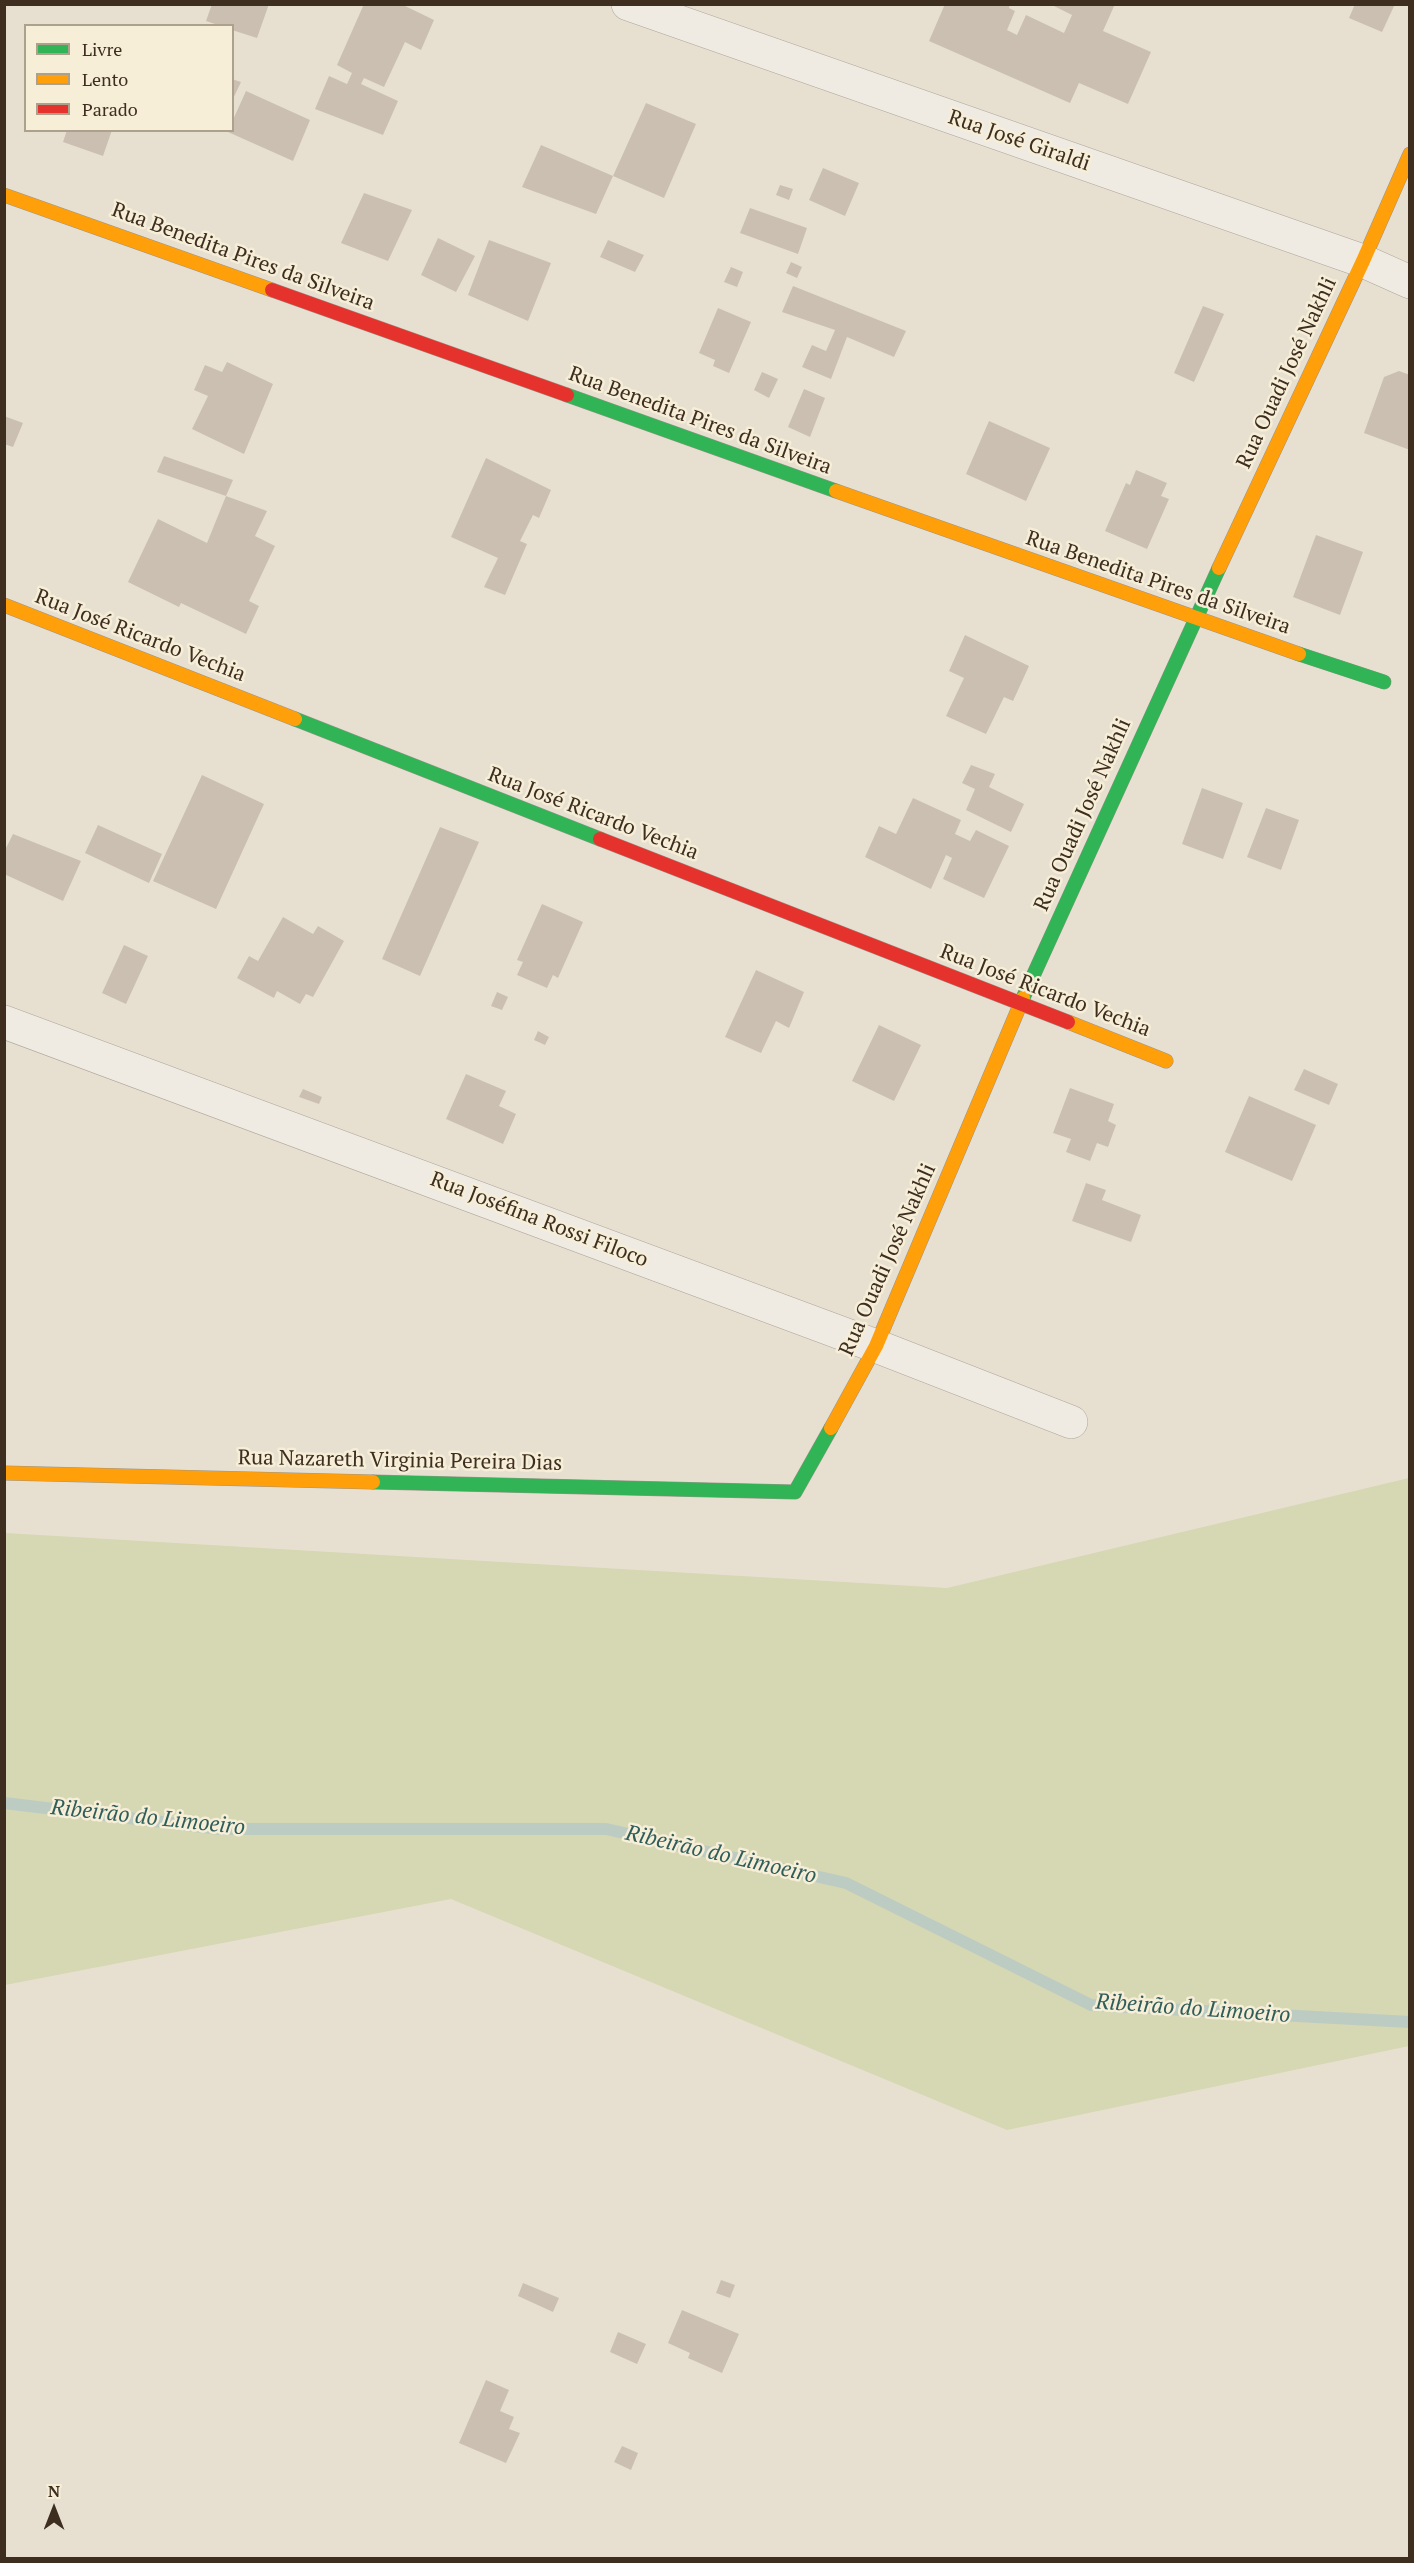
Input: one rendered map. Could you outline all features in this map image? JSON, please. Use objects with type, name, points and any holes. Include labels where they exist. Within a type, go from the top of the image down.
[{"type":"street","name":"Rua José Giraldi","points":[[628,4],[1363,261],[1410,282]]},
{"type":"street","name":"Rua Ouadi José Nakhli","points":[[795,1492],[876,1346],[1020,1004],[1195,619],[1363,261],[1410,154]]},
{"type":"street","name":"Rua Benedita Pires da Silveira","points":[[4,195],[1195,619],[1384,682]]},
{"type":"street","name":"Rua José Ricardo Vechia","points":[[4,605],[1166,1060]]},
{"type":"street","name":"Rua Joséfina Rossi Filoco","points":[[4,1022],[876,1346],[1071,1422]]},
{"type":"street","name":"Rua Nazareth Virginia Pereira Dias","points":[[4,1473],[795,1492]]},
{"type":"green space","points":[[1409,1478],[1409,2046],[1007,2130],[451,1899],[5,1985],[5,1533],[947,1588]]},
{"type":"building","points":[[212,4],[269,4],[257,38],[234,31],[234,24],[215,24],[206,21]]},
{"type":"building","points":[[364,4],[401,4],[434,20],[421,50],[405,42],[384,87],[364,78],[361,84],[398,101],[383,135],[315,109],[329,76],[347,84],[352,73],[337,65]]},
{"type":"building","points":[[945,4],[1010,4],[1009,8],[1015,11],[1007,30],[1017,35],[1026,15],[1064,33],[1072,15],[1050,4],[1115,4],[1103,31],[1151,52],[1128,104],[1079,83],[1070,103],[929,41]]},
{"type":"building","points":[[1355,4],[1395,4],[1382,32],[1349,18]]},
{"type":"building","points":[[234,80],[241,82],[234,97]]},
{"type":"building","points":[[246,91],[310,120],[293,161],[228,132],[234,132],[234,118]]},
{"type":"building","points":[[646,103],[696,124],[664,198],[613,176]]},
{"type":"building","points":[[66,132],[111,132],[103,156],[63,142]]},
{"type":"building","points":[[541,145],[613,176],[596,214],[522,187]]},
{"type":"building","points":[[823,168],[859,183],[845,216],[809,200]]},
{"type":"building","points":[[780,185],[793,189],[789,200],[776,195]]},
{"type":"building","points":[[364,193],[412,210],[388,261],[341,243]]},
{"type":"building","points":[[750,208],[807,228],[798,254],[740,233]]},
{"type":"building","points":[[438,238],[475,256],[456,292],[421,275]]},
{"type":"building","points":[[489,240],[551,263],[528,321],[468,295]]},
{"type":"building","points":[[608,240],[644,255],[635,272],[600,257]]},
{"type":"building","points":[[791,262],[802,267],[797,278],[786,273]]},
{"type":"building","points":[[731,267],[743,272],[737,287],[724,282]]},
{"type":"building","points":[[793,286],[906,331],[894,357],[847,337],[831,379],[802,367],[812,345],[826,351],[835,330],[782,312]]},
{"type":"building","points":[[1203,306],[1224,314],[1194,382],[1174,373]]},
{"type":"building","points":[[718,308],[751,322],[729,373],[713,366],[715,360],[699,353]]},
{"type":"building","points":[[227,362],[273,384],[244,454],[192,429],[208,396],[194,390],[205,365],[222,372]]},
{"type":"building","points":[[1399,371],[1410,375],[1410,450],[1364,433],[1384,377]]},
{"type":"building","points":[[762,372],[778,379],[769,398],[754,390]]},
{"type":"building","points":[[804,389],[825,398],[810,437],[788,427]]},
{"type":"building","points":[[4,416],[23,423],[13,447],[4,444]]},
{"type":"building","points":[[989,421],[1050,448],[1026,501],[966,474]]},
{"type":"building","points":[[164,456],[233,480],[226,496],[157,472]]},
{"type":"building","points":[[486,458],[551,490],[539,518],[533,515],[520,541],[527,544],[505,595],[484,587],[498,558],[451,537]]},
{"type":"building","points":[[1136,470],[1167,483],[1161,496],[1169,499],[1147,549],[1105,531],[1126,483],[1130,485]]},
{"type":"building","points":[[226,496],[267,511],[255,536],[275,546],[249,601],[259,606],[246,634],[181,603],[179,607],[128,582],[158,519],[207,543]]},
{"type":"building","points":[[1316,535],[1363,552],[1340,615],[1293,597]]},
{"type":"building","points":[[965,635],[1029,666],[1013,701],[1004,697],[986,734],[946,716],[964,678],[949,671]]},
{"type":"building","points":[[971,765],[995,774],[989,787],[1024,804],[1011,832],[966,810],[975,789],[962,783]]},
{"type":"building","points":[[202,775],[264,804],[216,909],[153,881]]},
{"type":"building","points":[[1202,788],[1243,803],[1223,859],[1182,844]]},
{"type":"building","points":[[913,798],[961,820],[955,834],[970,841],[976,830],[1009,846],[984,898],[943,879],[952,858],[946,855],[931,889],[865,857],[879,826],[896,834]]},
{"type":"building","points":[[1266,808],[1299,820],[1281,870],[1247,857]]},
{"type":"building","points":[[98,825],[162,854],[149,883],[85,853]]},
{"type":"building","points":[[440,827],[479,842],[420,976],[382,959]]},
{"type":"building","points":[[13,834],[81,861],[63,901],[4,874],[4,852]]},
{"type":"building","points":[[542,904],[583,922],[558,978],[553,975],[547,988],[517,975],[523,962],[517,960]]},
{"type":"building","points":[[283,917],[313,934],[318,926],[344,941],[313,997],[306,994],[300,1004],[277,991],[274,998],[237,978],[249,956],[258,961]]},
{"type":"building","points":[[124,945],[148,956],[126,1004],[102,993]]},
{"type":"building","points":[[756,970],[804,992],[789,1028],[776,1021],[761,1053],[725,1037]]},
{"type":"building","points":[[497,992],[508,997],[502,1010],[491,1006]]},
{"type":"building","points":[[879,1025],[921,1045],[894,1101],[852,1081]]},
{"type":"building","points":[[538,1031],[549,1037],[545,1045],[534,1040]]},
{"type":"building","points":[[1304,1069],[1338,1084],[1329,1105],[1294,1090]]},
{"type":"building","points":[[466,1074],[506,1091],[499,1106],[516,1114],[503,1144],[446,1119]]},
{"type":"building","points":[[1070,1088],[1114,1104],[1108,1121],[1116,1125],[1108,1147],[1097,1143],[1090,1161],[1066,1152],[1071,1139],[1053,1133]]},
{"type":"building","points":[[303,1089],[322,1097],[319,1104],[299,1097]]},
{"type":"building","points":[[1249,1096],[1316,1125],[1292,1181],[1225,1152]]},
{"type":"building","points":[[1086,1183],[1106,1190],[1102,1200],[1141,1215],[1131,1242],[1072,1221]]},
{"type":"building","points":[[721,2280],[735,2285],[730,2298],[716,2293]]},
{"type":"building","points":[[523,2283],[559,2298],[553,2312],[518,2296]]},
{"type":"building","points":[[682,2310],[739,2334],[722,2373],[688,2358],[690,2353],[668,2343]]},
{"type":"building","points":[[618,2332],[646,2344],[637,2364],[610,2352]]},
{"type":"building","points":[[486,2380],[509,2390],[500,2411],[514,2417],[509,2429],[520,2433],[506,2463],[459,2443]]},
{"type":"building","points":[[622,2446],[638,2453],[631,2470],[614,2462]]},
{"type":"waterway","name":"Ribeirão do Limoeiro","points":[[4,1803],[220,1829],[606,1829],[846,1883],[1091,2005],[1410,2022]]},
{"type":"traffic: fast","points":[[567,395],[836,491]]},
{"type":"traffic: fast","points":[[1023,998],[1219,568]]},
{"type":"traffic: fast","points":[[1299,654],[1384,682]]},
{"type":"traffic: fast","points":[[295,719],[600,839]]},
{"type":"traffic: fast","points":[[373,1482],[795,1492],[831,1428]]},
{"type":"traffic: slow","points":[[1219,568],[1363,261],[1410,154]]},
{"type":"traffic: slow","points":[[4,195],[272,290]]},
{"type":"traffic: slow","points":[[836,491],[1299,654]]},
{"type":"traffic: slow","points":[[4,605],[295,719]]},
{"type":"traffic: slow","points":[[831,1428],[876,1346],[1023,998]]},
{"type":"traffic: slow","points":[[1068,1022],[1166,1061]]},
{"type":"traffic: slow","points":[[4,1473],[373,1482]]},
{"type":"traffic: jam","points":[[272,290],[567,395]]},
{"type":"traffic: jam","points":[[600,839],[1068,1022]]}]
